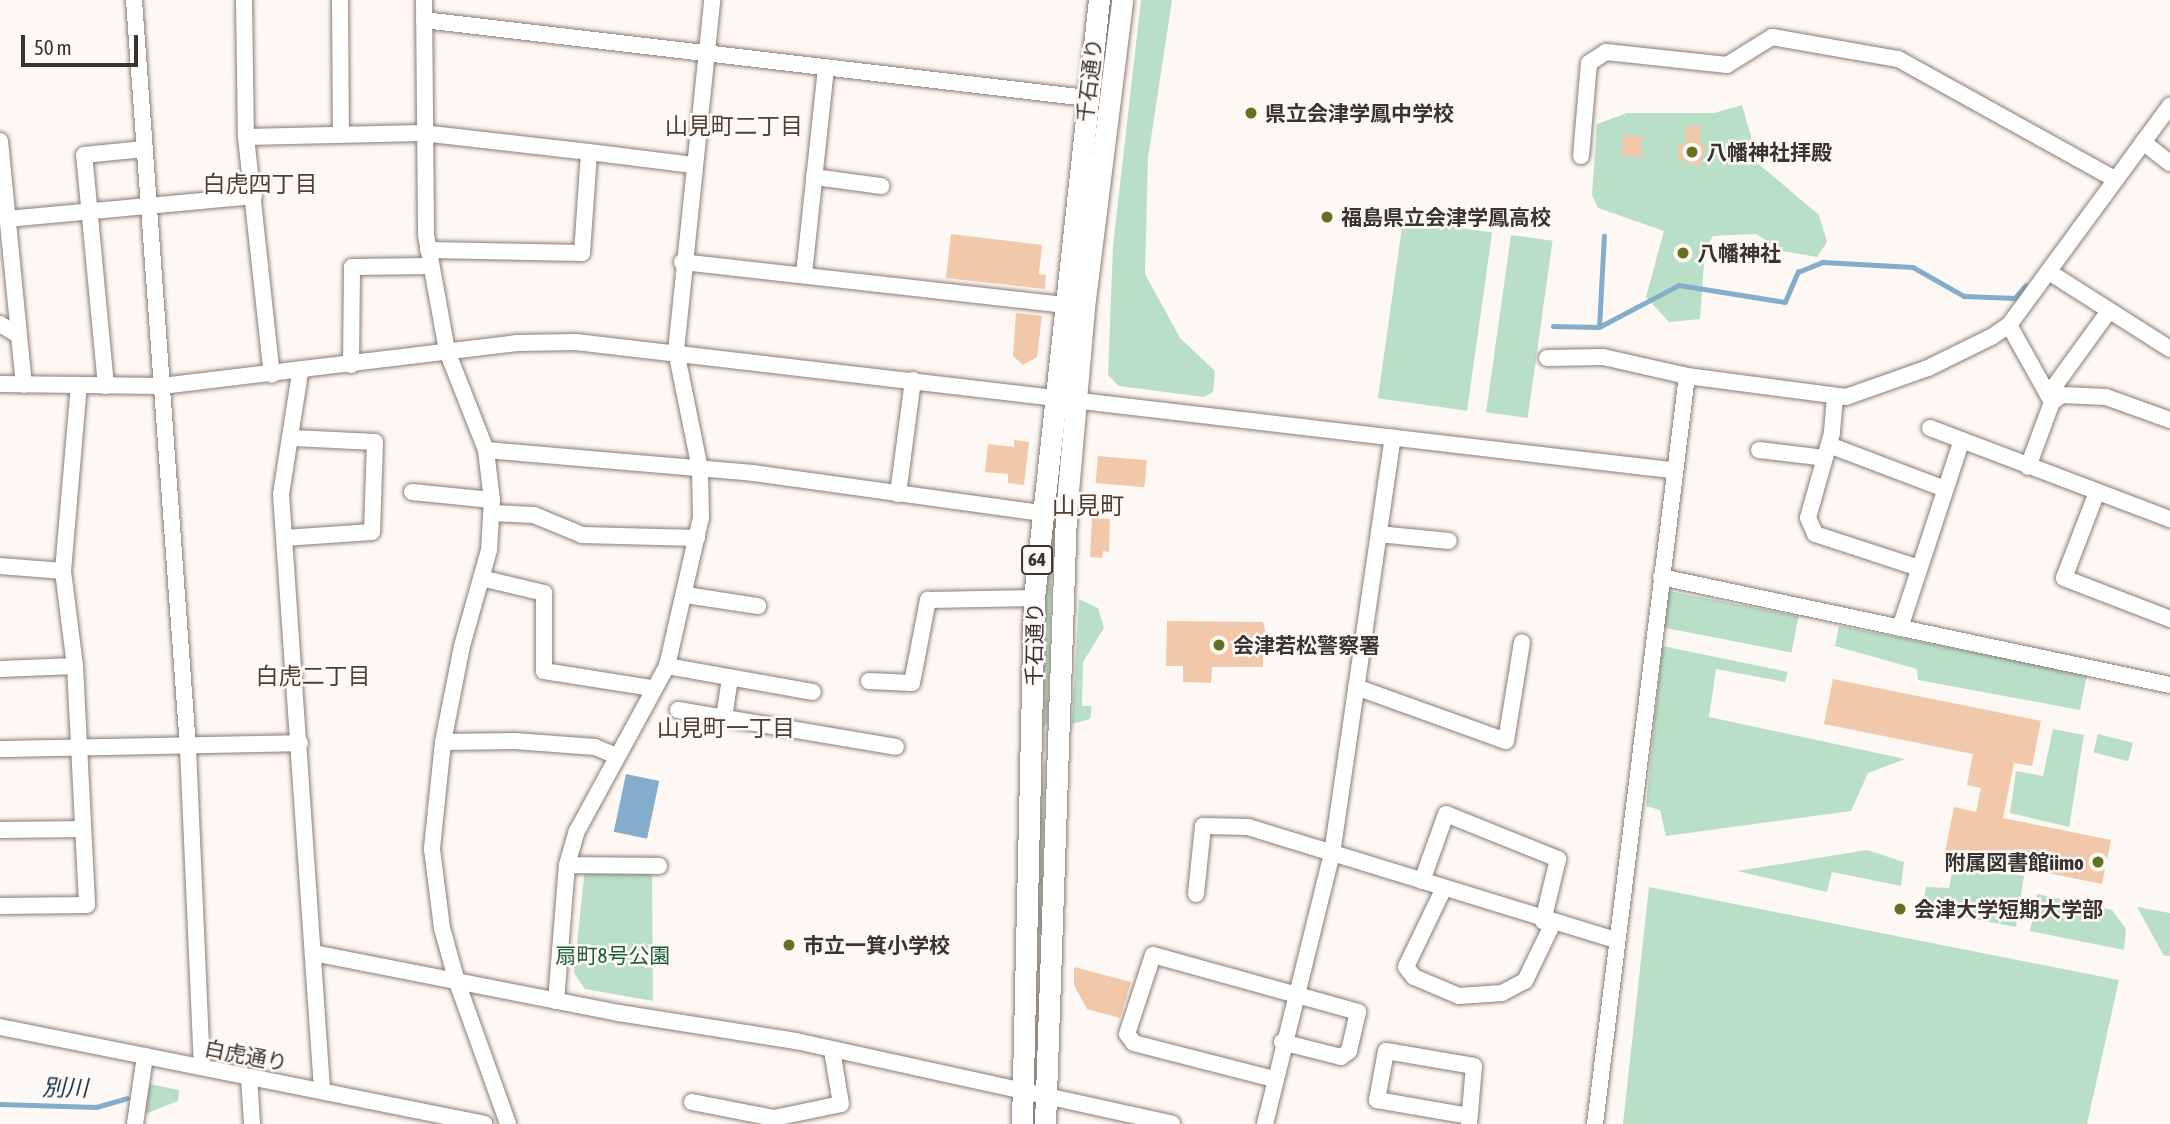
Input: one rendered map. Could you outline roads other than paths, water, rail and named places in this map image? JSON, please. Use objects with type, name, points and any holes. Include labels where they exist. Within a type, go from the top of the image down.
[{"type":"main road","name":"千石通り","points":[[1022,1124],[1034,598],[1052,397],[1099,0]]},
{"type":"main road","name":"千石通り","points":[[1045,1124],[1061,598],[1075,399],[1122,0]]},
{"type":"street","points":[[134,0],[188,748],[201,1068]]},
{"type":"street","points":[[244,0],[246,137],[272,375]]},
{"type":"street","points":[[340,0],[341,133]]},
{"type":"street","points":[[424,0],[422,133],[429,258],[447,351],[486,450],[492,506],[481,578],[443,742],[432,849],[442,928],[457,982],[508,1124]]},
{"type":"street","points":[[556,1001],[567,865],[585,811],[651,688],[667,666],[687,595],[697,538],[700,470],[676,351],[682,262],[712,0]]},
{"type":"street","points":[[424,20],[1087,98]]},
{"type":"street","points":[[1581,156],[1588,63],[1606,52],[1727,65],[1772,37],[1898,59],[2116,180]]},
{"type":"street","points":[[804,274],[826,67]]},
{"type":"street","points":[[1547,358],[1602,357],[1687,376],[1835,397],[1874,389],[1928,368],[2009,325],[2170,106]]},
{"type":"street","points":[[246,137],[422,133],[693,166]]},
{"type":"street","points":[[0,141],[16,334],[24,385]]},
{"type":"street","points":[[2143,142],[2170,163]]},
{"type":"street","points":[[106,386],[84,155],[144,149]]},
{"type":"street","points":[[351,365],[352,267],[429,258],[582,253],[589,152]]},
{"type":"street","points":[[814,177],[881,186]]},
{"type":"street","points":[[7,219],[254,196]]},
{"type":"street","points":[[682,262],[1063,305]]},
{"type":"street","points":[[2049,272],[2170,349]]},
{"type":"street","points":[[2028,467],[2050,399],[2109,311]]},
{"type":"street","points":[[0,324],[16,334]]},
{"type":"street","points":[[2009,325],[2050,399]]},
{"type":"street","points":[[0,384],[162,386],[300,373],[447,351],[576,342],[676,351],[1671,471]]},
{"type":"street","points":[[300,373],[293,438],[281,485],[322,1090]]},
{"type":"street","points":[[1595,1124],[1661,577],[1671,471],[1687,376]]},
{"type":"street","points":[[898,494],[913,380]]},
{"type":"street","points":[[0,906],[87,905],[77,750],[75,666],[63,571],[79,385]]},
{"type":"street","points":[[2050,399],[2062,395],[2106,397],[2170,420]]},
{"type":"street","points":[[1835,397],[1827,452],[1808,518],[1815,534],[1919,568]]},
{"type":"street","points":[[1930,428],[2170,519]]},
{"type":"street","points":[[1265,1124],[1282,1042],[1332,854],[1393,437]]},
{"type":"street","points":[[284,538],[372,532],[375,442],[293,438]]},
{"type":"street","points":[[1900,628],[1961,442]]},
{"type":"street","points":[[486,450],[700,470],[1041,513]]},
{"type":"street","points":[[1759,450],[1827,452],[1945,489]]},
{"type":"street","points":[[412,492],[534,515],[582,535],[697,538]]},
{"type":"street","points":[[2097,492],[2064,578],[2170,619]]},
{"type":"street","points":[[1379,534],[1449,541]]},
{"type":"street","points":[[0,566],[63,571]]},
{"type":"street","points":[[1661,577],[2170,685]]},
{"type":"street","points":[[481,578],[544,593],[544,671],[651,688]]},
{"type":"street","points":[[687,595],[758,606]]},
{"type":"street","points":[[869,681],[912,682],[928,600],[1034,598]]},
{"type":"street","points":[[1356,687],[1506,741],[1522,642]]},
{"type":"street","points":[[0,669],[75,666]]},
{"type":"street","points":[[667,666],[813,692]]},
{"type":"street","points":[[724,718],[730,678]]},
{"type":"street","points":[[678,710],[897,747]]},
{"type":"street","points":[[443,742],[515,741],[595,747],[614,755]]},
{"type":"street","points":[[0,749],[188,748],[300,743]]},
{"type":"street","points":[[1422,880],[1446,814],[1558,859],[1548,922],[1525,981],[1502,993],[1460,996],[1414,977],[1406,967],[1443,890]]},
{"type":"street","points":[[1196,894],[1200,831],[1210,823],[1248,827],[1422,880],[1443,890],[1616,940]]},
{"type":"street","points":[[0,830],[83,829]]},
{"type":"street","points":[[567,865],[659,866]]},
{"type":"street","points":[[313,953],[556,1001],[832,1050],[1046,1098],[1115,1119],[1172,1124]]},
{"type":"street","points":[[1274,1079],[1134,1043],[1126,1034],[1153,955],[1358,1012],[1349,1051],[1340,1057],[1282,1042]]},
{"type":"street","name":"白虎通り","points":[[0,1027],[484,1124]]},
{"type":"street","points":[[692,1102],[774,1118],[841,1104],[832,1050]]},
{"type":"street","points":[[1386,1051],[1474,1066],[1469,1120],[1377,1100],[1386,1051]]},
{"type":"street","points":[[135,1124],[145,1056]]},
{"type":"street","points":[[249,1077],[253,1124]]},
{"type":"water","points":[[626,774],[659,781],[647,839],[614,832]]},
{"type":"waterway","points":[[1599,327],[1604,236]]},
{"type":"waterway","points":[[1553,326],[1599,327],[1679,285],[1785,302],[1798,272],[1823,262],[1913,267],[1964,296],[2015,298],[2025,286]]},
{"type":"waterway","name":"別川","points":[[0,1104],[96,1107],[127,1098]]},
{"type":"place","name":"県立会津学鳳中学校","points":[[1251,113]]},
{"type":"place","name":"八幡神社拝殿","points":[[1692,152]]},
{"type":"place","name":"福島県立会津学鳳高校","points":[[1327,217]]},
{"type":"place","name":"八幡神社","points":[[1683,253]]},
{"type":"place","name":"会津若松警察署","points":[[1219,645]]},
{"type":"place","name":"附属図書館iimo","points":[[2098,862]]},
{"type":"place","name":"会津大学短期大学部","points":[[1900,909]]},
{"type":"place","name":"市立一箕小学校","points":[[789,945]]},
{"type":"district","name":"山見町二丁目","points":[[734,126]]},
{"type":"district","name":"白虎四丁目","points":[[260,184]]},
{"type":"district","name":"山見町","points":[[1088,506]]},
{"type":"district","name":"白虎二丁目","points":[[313,676]]},
{"type":"district","name":"山見町一丁目","points":[[726,728]]},
{"type":"park label","name":"扇町8号公園","points":[[613,955]]}]
